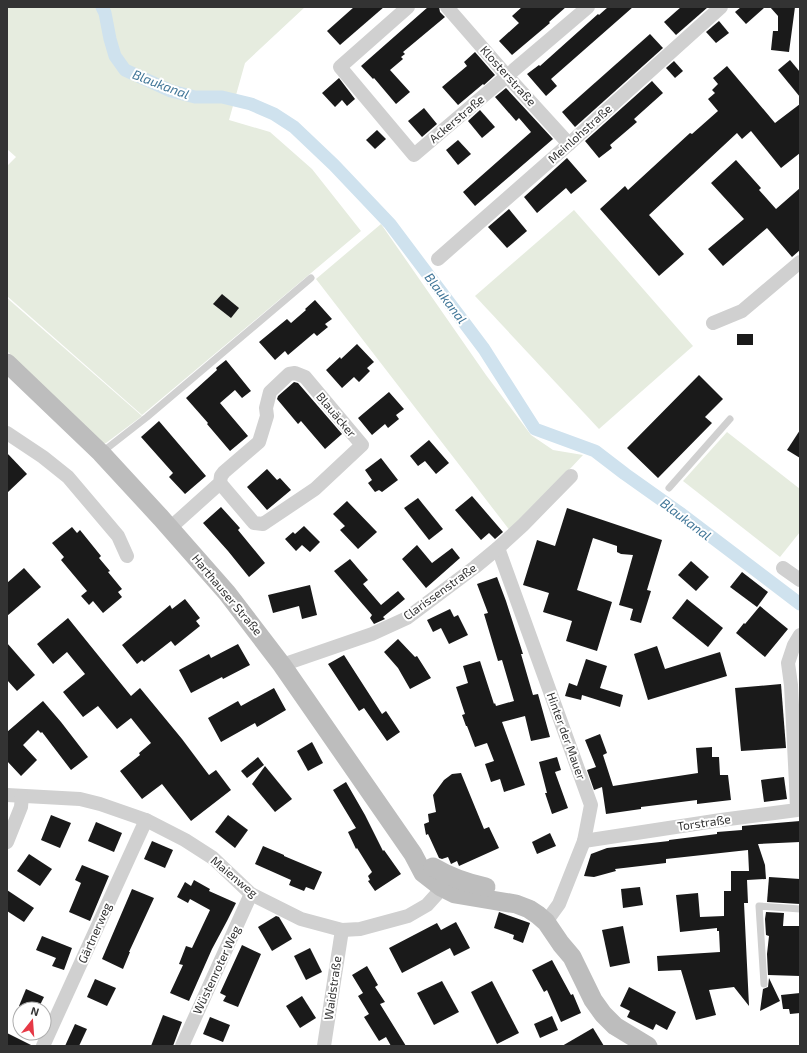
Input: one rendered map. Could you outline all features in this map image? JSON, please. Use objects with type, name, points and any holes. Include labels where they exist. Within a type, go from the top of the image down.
[{"type":"street","name":"Ackerstraße","points":[[408,7],[340,68],[414,155],[588,7]]},
{"type":"street","name":"Klosterstraße","points":[[448,7],[507,76],[570,144]]},
{"type":"street","name":"Meinlohstraße","points":[[438,259],[570,144],[721,7]]},
{"type":"street","points":[[713,323],[742,311],[800,262]]},
{"type":"street","name":"Harthauser Straße","points":[[7,363],[101,453],[170,528],[282,665],[413,854],[423,873],[444,881],[455,894],[516,904],[550,917],[555,934],[572,957],[593,1000],[603,1014],[615,1026],[648,1046]]},
{"type":"street","name":"Blauäcker","points":[[170,528],[220,483],[220,476],[224,472],[259,442],[267,416],[266,408],[270,392],[289,374],[295,373],[305,377],[362,445],[315,489],[263,524],[254,523],[220,483]]},
{"type":"street","points":[[7,433],[68,477],[118,536],[127,556]]},
{"type":"street","name":"Clarissenstraße","points":[[282,665],[372,634],[407,618],[498,548],[571,476]]},
{"type":"street","name":"Hinter der Mauer","points":[[498,548],[591,805],[584,842],[559,904],[550,917]]},
{"type":"street","points":[[783,568],[800,580]]},
{"type":"street","points":[[798,784],[788,663],[794,646],[800,636]]},
{"type":"street","name":"Torstraße","points":[[584,842],[721,820],[797,810],[798,784]]},
{"type":"street","name":"Maienweg","points":[[7,795],[80,799],[119,810],[146,820],[185,840],[213,858],[251,894],[301,919],[342,930],[360,930],[408,916],[426,905],[436,895],[444,881]]},
{"type":"street","points":[[7,842],[21,807],[22,796]]},
{"type":"street","name":"Gärtnerweg","points":[[44,1046],[146,820]]},
{"type":"street","name":"Wüstenroter Weg","points":[[182,1046],[251,894]]},
{"type":"street","name":"Waidstraße","points":[[324,1046],[342,930]]},
{"type":"lane","points":[[101,453],[147,417],[311,278]]},
{"type":"lane","points":[[669,488],[730,419]]},
{"type":"lane","points":[[764,984],[759,906],[800,909]]},
{"type":"shaded area","points":[[7,7],[305,7],[245,63],[229,120],[270,132],[312,169],[361,231],[142,415],[7,296],[7,166],[16,157],[7,149]]},
{"type":"shaded area","points":[[574,210],[693,346],[599,429],[475,296]]},
{"type":"shaded area","points":[[381,224],[486,375],[531,435],[553,450],[583,455],[511,532],[316,279]]},
{"type":"shaded area","points":[[7,298],[142,416],[106,443],[102,444],[7,351]]},
{"type":"shaded area","points":[[727,432],[800,489],[800,532],[780,557],[683,481]]},
{"type":"building","points":[[354,7],[384,7],[340,45],[327,31]]},
{"type":"building","points":[[428,7],[439,7],[440,12],[445,17],[403,52],[405,54],[401,57],[403,59],[390,70],[410,92],[396,104],[374,78],[373,79],[361,66]]},
{"type":"building","points":[[522,7],[566,7],[549,22],[550,23],[512,55],[499,41],[519,23],[512,16]]},
{"type":"building","points":[[608,7],[633,7],[551,79],[557,86],[546,96],[527,74],[539,65],[540,66],[598,14],[599,15]]},
{"type":"building","points":[[681,7],[708,7],[676,35],[664,22]]},
{"type":"building","points":[[741,7],[765,7],[746,24],[735,12]]},
{"type":"building","points":[[770,7],[795,7],[789,52],[771,50],[773,31],[778,31],[778,16]]},
{"type":"building","points":[[719,21],[729,33],[716,43],[706,32]]},
{"type":"building","points":[[650,34],[663,48],[575,127],[562,112]]},
{"type":"building","points":[[475,52],[495,75],[458,105],[442,87],[467,66],[464,62]]},
{"type":"building","points":[[790,60],[800,72],[800,97],[778,70]]},
{"type":"building","points":[[674,61],[683,71],[675,78],[666,68]]},
{"type":"building","points":[[727,66],[775,123],[800,104],[800,153],[781,168],[751,131],[742,139],[737,133],[649,215],[684,254],[659,276],[600,209],[625,186],[628,190],[690,133],[692,134],[718,111],[708,99],[715,93],[712,90],[718,84],[713,78]]},
{"type":"building","points":[[339,78],[355,99],[347,106],[342,100],[335,107],[322,93]]},
{"type":"building","points":[[652,81],[663,93],[634,119],[637,122],[610,145],[612,148],[599,158],[585,141]]},
{"type":"building","points":[[506,88],[553,139],[475,206],[463,192],[531,132],[519,118],[516,121],[495,97]]},
{"type":"building","points":[[424,108],[437,124],[422,137],[408,121]]},
{"type":"building","points":[[480,110],[495,127],[482,138],[468,121]]},
{"type":"building","points":[[377,130],[386,139],[375,149],[366,140]]},
{"type":"building","points":[[458,140],[471,154],[458,165],[446,150]]},
{"type":"building","points":[[567,158],[587,181],[571,194],[566,188],[537,213],[524,197]]},
{"type":"building","points":[[736,160],[761,188],[759,190],[776,209],[800,188],[800,250],[792,257],[767,228],[723,266],[708,249],[744,219],[711,183]]},
{"type":"building","points":[[509,209],[527,231],[507,248],[488,227]]},
{"type":"building","points":[[222,294],[239,308],[231,318],[213,304]]},
{"type":"building","points":[[315,300],[332,319],[325,324],[328,327],[317,336],[314,333],[288,355],[285,351],[275,360],[259,342],[287,319],[291,323]]},
{"type":"building","points":[[737,334],[753,334],[753,345],[737,345]]},
{"type":"building","points":[[357,344],[374,362],[367,368],[370,371],[359,382],[354,377],[342,388],[326,370],[340,357],[341,359]]},
{"type":"building","points":[[226,360],[251,391],[242,398],[235,390],[220,403],[248,436],[230,451],[186,398]]},
{"type":"building","points":[[699,375],[723,399],[705,417],[712,423],[658,478],[627,448]]},
{"type":"building","points":[[294,382],[298,383],[342,434],[325,449],[301,421],[298,424],[277,399],[278,396]]},
{"type":"building","points":[[389,392],[404,409],[396,415],[399,419],[388,428],[385,424],[372,435],[358,418]]},
{"type":"building","points":[[159,421],[206,476],[185,494],[169,477],[173,473],[141,437]]},
{"type":"building","points":[[800,430],[800,458],[787,450]]},
{"type":"building","points":[[429,440],[449,463],[436,474],[425,461],[418,466],[410,456]]},
{"type":"building","points":[[7,453],[27,474],[7,493]]},
{"type":"building","points":[[381,458],[398,480],[382,492],[379,490],[375,492],[368,483],[372,480],[365,470]]},
{"type":"building","points":[[267,469],[277,480],[280,478],[291,490],[267,510],[247,487]]},
{"type":"building","points":[[472,496],[503,532],[495,539],[489,533],[481,540],[455,510]]},
{"type":"building","points":[[418,498],[443,529],[429,540],[404,508]]},
{"type":"building","points":[[347,501],[377,532],[358,549],[340,530],[345,526],[333,514]]},
{"type":"building","points":[[221,507],[240,528],[238,530],[265,563],[249,577],[203,523]]},
{"type":"building","points":[[567,508],[662,540],[647,590],[651,591],[641,623],[630,620],[633,609],[619,605],[633,555],[621,554],[617,552],[617,546],[593,538],[577,590],[612,602],[597,651],[566,641],[572,621],[543,612],[549,593],[523,585],[537,540],[555,546]]},
{"type":"building","points":[[304,526],[320,542],[310,552],[302,545],[296,551],[285,539],[293,532],[295,534]]},
{"type":"building","points":[[72,527],[77,533],[80,530],[101,556],[99,558],[122,589],[118,592],[122,597],[103,613],[93,601],[89,605],[81,596],[87,591],[61,560],[64,557],[52,543]]},
{"type":"building","points":[[417,545],[432,563],[452,548],[460,558],[426,588],[402,559]]},
{"type":"building","points":[[350,559],[368,580],[363,584],[381,605],[398,591],[405,599],[383,617],[385,619],[374,624],[370,618],[372,615],[334,571]]},
{"type":"building","points":[[691,561],[709,577],[696,591],[678,575]]},
{"type":"building","points":[[24,568],[41,587],[7,616],[7,583]]},
{"type":"building","points":[[742,572],[768,592],[757,607],[730,587]]},
{"type":"building","points":[[497,577],[523,654],[521,654],[533,695],[538,694],[550,737],[531,741],[525,716],[502,722],[525,785],[504,792],[500,779],[491,782],[485,764],[494,761],[487,743],[475,747],[462,715],[465,714],[456,687],[468,683],[463,666],[480,661],[494,704],[495,703],[496,706],[514,701],[502,660],[498,661],[484,614],[488,613],[477,584]]},
{"type":"building","points":[[310,585],[317,615],[302,619],[299,606],[273,613],[268,595]]},
{"type":"building","points":[[185,599],[200,618],[196,621],[200,626],[175,646],[171,641],[144,662],[142,660],[137,664],[122,645],[170,605],[172,609]]},
{"type":"building","points":[[687,599],[723,628],[708,647],[672,618]]},
{"type":"building","points":[[760,606],[788,629],[765,657],[736,633]]},
{"type":"building","points":[[450,609],[454,617],[458,615],[468,635],[449,644],[441,628],[433,632],[427,620]]},
{"type":"building","points":[[68,618],[131,696],[140,688],[182,739],[209,775],[216,770],[231,790],[191,821],[162,784],[142,799],[120,771],[140,755],[139,753],[151,743],[131,718],[117,729],[98,706],[83,717],[63,692],[85,674],[67,652],[53,664],[37,644]]},
{"type":"building","points":[[398,639],[415,657],[417,656],[431,678],[410,689],[398,668],[384,652]]},
{"type":"building","points":[[7,643],[35,675],[17,691],[7,680]]},
{"type":"building","points":[[238,644],[250,665],[191,693],[179,670],[209,654],[211,658]]},
{"type":"building","points":[[657,646],[665,669],[720,652],[727,676],[648,700],[634,654]]},
{"type":"building","points":[[344,655],[382,714],[386,711],[400,732],[387,741],[364,708],[359,711],[328,664]]},
{"type":"building","points":[[586,659],[607,666],[600,688],[623,695],[620,707],[582,695],[581,700],[565,696],[569,683],[577,686]]},
{"type":"building","points":[[781,684],[786,748],[741,751],[735,688]]},
{"type":"building","points":[[274,688],[286,710],[257,727],[255,723],[221,742],[208,718],[238,701],[241,706]]},
{"type":"building","points":[[43,701],[88,757],[71,770],[42,732],[41,733],[38,730],[23,745],[37,760],[21,776],[7,761],[7,732]]},
{"type":"building","points":[[600,734],[607,753],[603,755],[613,786],[698,773],[696,748],[712,747],[712,757],[719,757],[720,775],[728,775],[731,800],[697,804],[697,800],[641,807],[641,809],[606,814],[602,787],[594,790],[587,770],[596,767],[585,740]]},
{"type":"building","points":[[312,742],[323,763],[308,771],[297,751]]},
{"type":"building","points":[[258,757],[264,765],[247,778],[241,771]]},
{"type":"building","points":[[557,757],[561,770],[555,772],[568,808],[552,814],[545,793],[547,793],[539,762]]},
{"type":"building","points":[[265,766],[292,799],[275,812],[252,784]]},
{"type":"building","points":[[461,773],[484,829],[489,827],[499,848],[459,866],[457,861],[451,864],[448,857],[442,859],[439,858],[428,834],[426,835],[424,824],[429,822],[428,814],[436,812],[433,795],[444,780],[452,774]]},
{"type":"building","points":[[784,777],[787,799],[764,802],[761,780]]},
{"type":"building","points":[[346,782],[383,851],[384,850],[401,874],[375,891],[368,881],[370,880],[368,876],[372,872],[357,848],[356,849],[348,832],[356,828],[333,790]]},
{"type":"building","points":[[51,815],[71,823],[60,848],[41,840]]},
{"type":"building","points":[[228,815],[248,830],[235,848],[215,832]]},
{"type":"building","points":[[800,821],[800,842],[758,844],[765,865],[766,879],[747,880],[748,903],[744,903],[749,1006],[734,987],[709,990],[716,1015],[696,1020],[681,970],[658,971],[657,956],[720,952],[719,931],[717,931],[717,928],[680,932],[676,895],[698,893],[700,917],[724,916],[724,891],[731,891],[731,871],[749,871],[748,850],[666,859],[666,863],[615,869],[616,871],[594,877],[584,876],[591,854],[607,848],[669,841],[717,834],[717,832],[742,830],[742,826]]},
{"type":"building","points":[[96,822],[122,833],[114,852],[88,841]]},
{"type":"building","points":[[550,833],[556,846],[537,854],[532,842]]},
{"type":"building","points":[[152,841],[173,850],[165,868],[144,859]]},
{"type":"building","points":[[263,846],[322,872],[314,890],[306,887],[304,891],[289,885],[291,880],[255,864]]},
{"type":"building","points":[[29,854],[52,869],[40,886],[17,871]]},
{"type":"building","points":[[82,865],[109,876],[90,921],[69,912],[81,883],[75,880]]},
{"type":"building","points":[[769,877],[800,879],[800,904],[767,902]]},
{"type":"building","points":[[194,880],[210,889],[209,891],[236,903],[212,949],[189,1001],[170,993],[183,965],[179,964],[186,946],[192,948],[210,910],[190,899],[188,903],[177,897],[185,882],[191,886]]},
{"type":"building","points":[[640,887],[643,905],[623,908],[621,889]]},
{"type":"building","points":[[132,889],[154,898],[129,952],[123,969],[102,959]]},
{"type":"building","points":[[7,890],[34,908],[24,922],[7,911]]},
{"type":"building","points":[[499,912],[530,923],[523,943],[513,939],[514,935],[494,928]]},
{"type":"building","points":[[766,912],[784,913],[783,926],[800,926],[800,976],[768,975],[767,954],[769,936],[766,935]]},
{"type":"building","points":[[276,916],[279,917],[292,939],[272,951],[258,927]]},
{"type":"building","points":[[456,922],[470,948],[454,956],[450,948],[402,973],[389,948],[437,923],[441,930]]},
{"type":"building","points":[[623,926],[630,963],[610,967],[602,930]]},
{"type":"building","points":[[42,936],[72,948],[64,970],[52,966],[56,958],[36,950]]},
{"type":"building","points":[[242,945],[261,954],[238,1007],[223,1001],[226,996],[220,993]]},
{"type":"building","points":[[310,948],[322,972],[306,980],[294,956]]},
{"type":"building","points":[[552,960],[571,995],[573,994],[581,1013],[561,1022],[547,990],[544,992],[532,970]]},
{"type":"building","points":[[367,966],[378,985],[375,987],[385,1002],[380,1004],[406,1046],[391,1046],[386,1037],[379,1041],[364,1017],[369,1014],[358,996],[363,993],[352,975]]},
{"type":"building","points":[[769,978],[780,1001],[760,1011],[763,989],[768,987]]},
{"type":"building","points":[[95,979],[116,988],[107,1006],[87,997]]},
{"type":"building","points":[[442,981],[459,1012],[434,1025],[417,993]]},
{"type":"building","points":[[492,981],[519,1033],[497,1044],[471,992]]},
{"type":"building","points":[[629,987],[676,1012],[667,1030],[656,1024],[653,1030],[627,1017],[630,1011],[620,1006]]},
{"type":"building","points":[[26,989],[44,997],[42,1001],[21,1001]]},
{"type":"building","points":[[800,993],[800,1013],[790,1014],[789,1009],[783,1009],[781,995]]},
{"type":"building","points":[[302,996],[316,1018],[300,1028],[286,1006]]},
{"type":"building","points":[[163,1015],[182,1022],[173,1046],[151,1046]]},
{"type":"building","points":[[552,1016],[558,1030],[540,1038],[534,1024]]},
{"type":"building","points":[[210,1017],[230,1025],[223,1042],[203,1034]]},
{"type":"building","points":[[75,1024],[87,1029],[79,1046],[65,1046]]},
{"type":"building","points":[[593,1028],[604,1046],[562,1046]]},
{"type":"building","points":[[7,1033],[12,1036],[12,1041],[23,1041],[33,1046],[7,1046]]},
{"type":"waterway","name":"Blaukanal","points":[[102,7],[105,13],[115,56],[125,70],[171,91],[195,97],[222,97],[251,104],[274,114],[294,127],[334,165],[390,224],[484,349],[535,429],[595,451],[800,604]]}]
